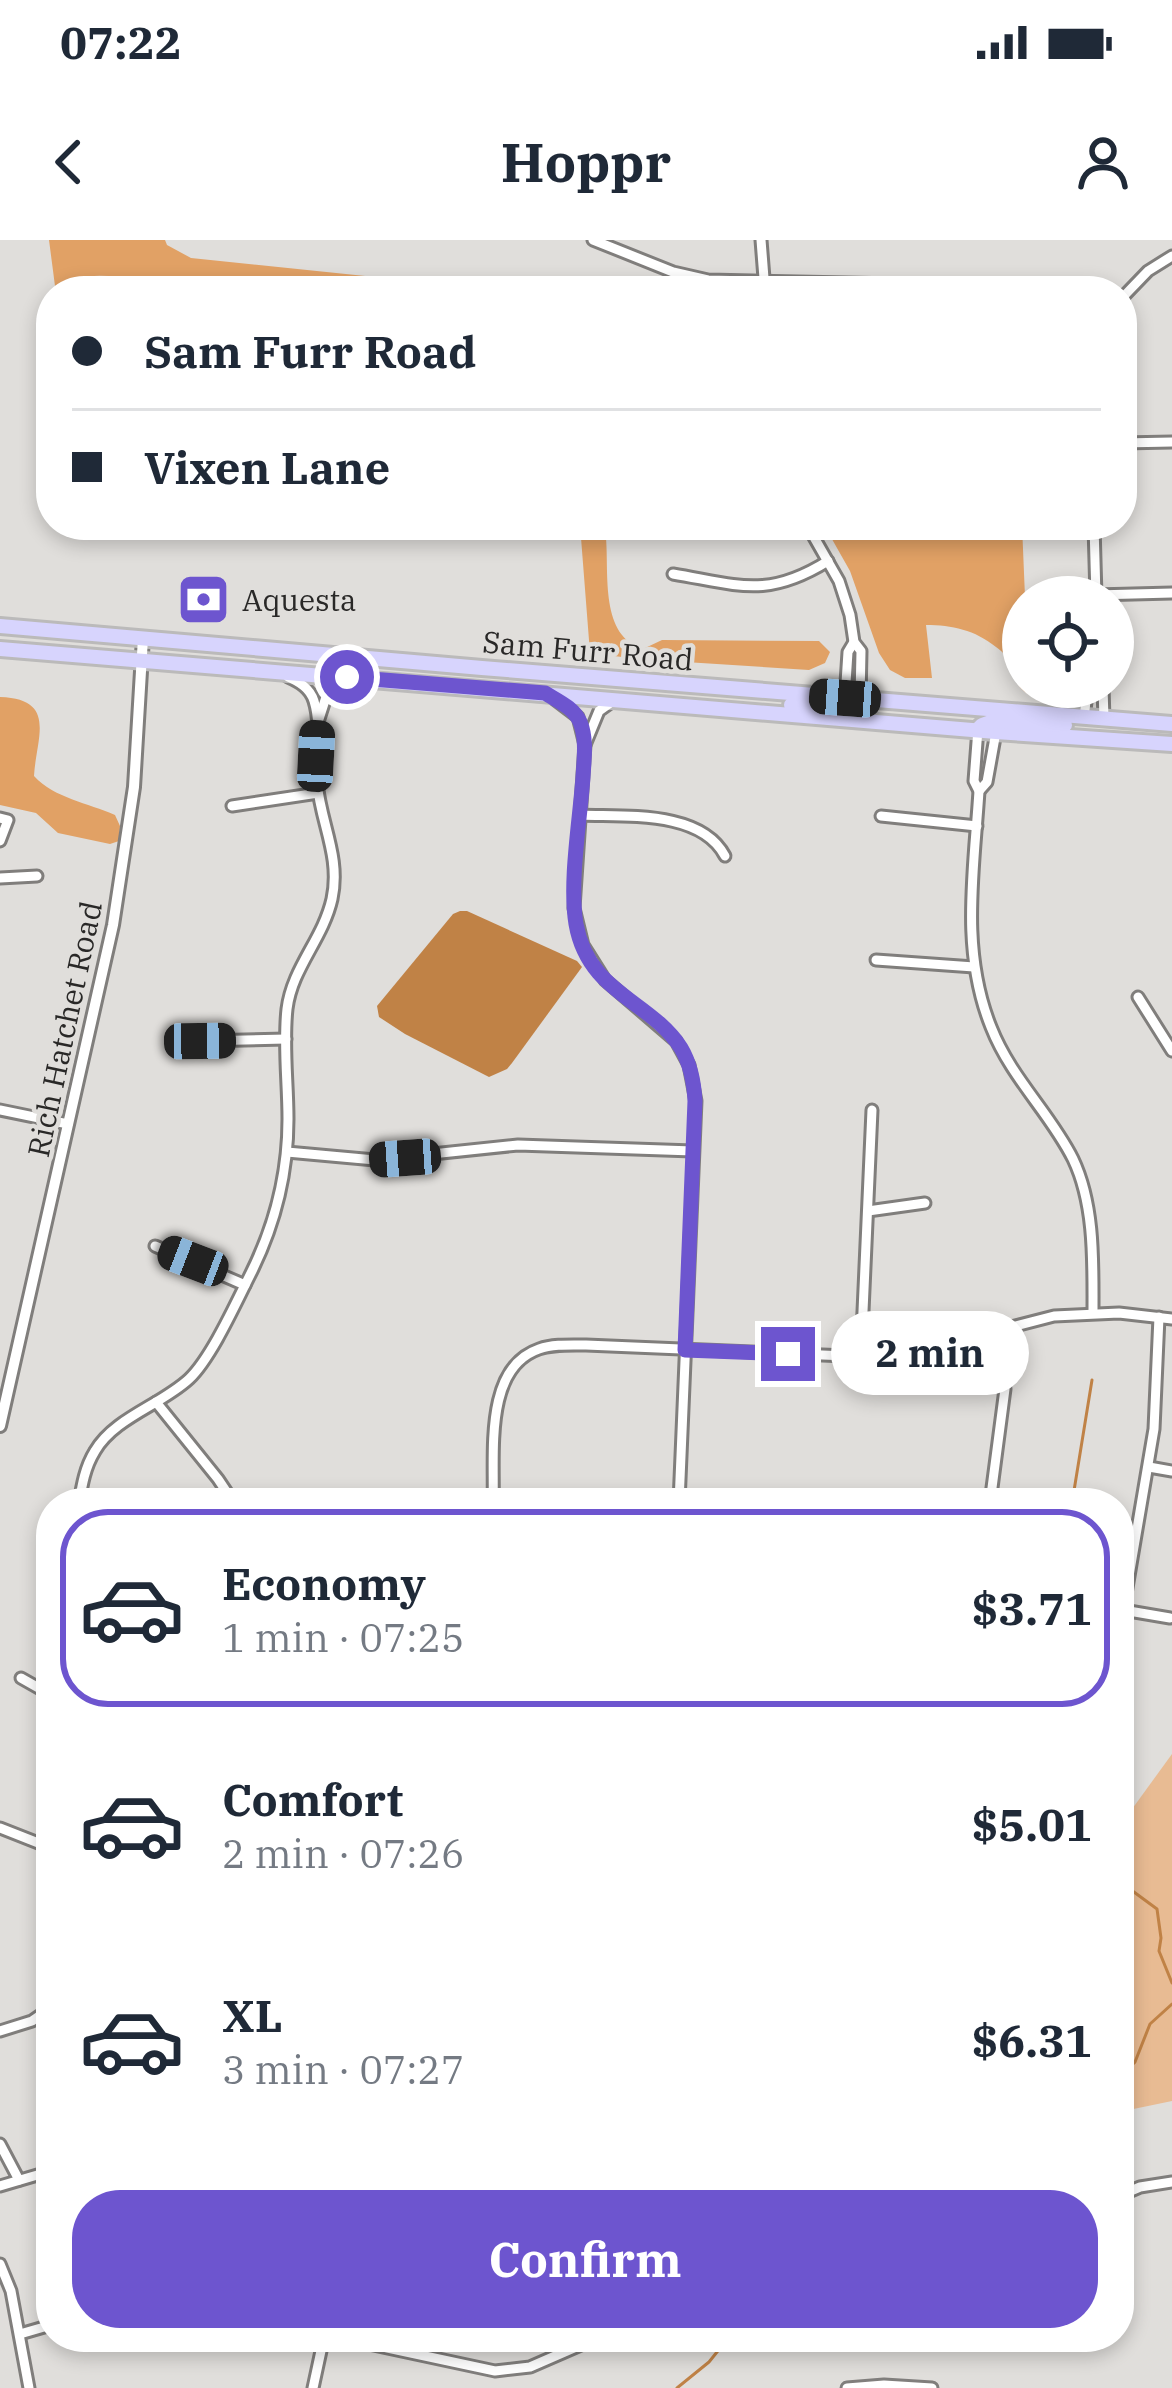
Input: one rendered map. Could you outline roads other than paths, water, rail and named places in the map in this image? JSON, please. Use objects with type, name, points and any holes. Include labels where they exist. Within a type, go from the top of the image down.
[{"type":"main road","name":"Sam Furr Road","points":[[0,626],[1172,724]]},
{"type":"main road","name":"Sam Furr Road","points":[[0,649],[1172,744]]},
{"type":"main road","points":[[678,704],[839,708],[853,698]]},
{"type":"main road","points":[[978,730],[993,722],[1172,724]]},
{"type":"street","points":[[593,240],[688,276]]},
{"type":"street","points":[[761,240],[764,276]]},
{"type":"street","points":[[1137,282],[1172,256]]},
{"type":"street","points":[[1137,443],[1172,442]]},
{"type":"street","points":[[816,540],[845,597],[854,642],[861,651],[853,698]]},
{"type":"street","points":[[1094,540],[1095,576]]},
{"type":"street","points":[[673,574],[773,586],[828,561]]},
{"type":"street","points":[[1134,594],[1172,593]]},
{"type":"street","name":"Rich Hatchet Road","points":[[0,1426],[100,990],[126,850],[143,638]]},
{"type":"street","points":[[82,1488],[97,1446],[196,1371],[245,1285],[274,1213],[287,1152],[288,1003],[328,914],[335,881],[333,849],[318,793],[315,703],[307,688],[280,672]]},
{"type":"street","points":[[318,722],[327,694],[347,677]]},
{"type":"street","points":[[545,693],[578,717],[585,745]]},
{"type":"street","points":[[618,699],[598,711],[585,745],[574,908],[583,946],[604,980],[664,1029],[683,1052],[694,1083],[680,1488]]},
{"type":"street","points":[[1084,718],[1085,708]]},
{"type":"street","points":[[1104,708],[1104,720]]},
{"type":"street","points":[[978,730],[974,781],[980,791]]},
{"type":"street","points":[[996,732],[987,782],[980,791],[970,914],[974,967],[1000,1047],[1065,1145],[1082,1182],[1088,1205],[1093,1313]]},
{"type":"street","points":[[232,806],[318,793]]},
{"type":"street","points":[[580,815],[679,823],[712,838],[725,856]]},
{"type":"street","points":[[880,816],[977,826]]},
{"type":"street","points":[[0,818],[8,820],[0,841]]},
{"type":"street","points":[[0,878],[37,876]]},
{"type":"street","points":[[875,960],[974,967]]},
{"type":"street","points":[[1138,997],[1172,1051]]},
{"type":"street","points":[[200,1041],[286,1039]]},
{"type":"street","points":[[0,1110],[68,1124]]},
{"type":"street","points":[[861,1356],[872,1110]]},
{"type":"street","points":[[287,1152],[375,1160],[518,1145],[693,1151]]},
{"type":"street","points":[[868,1211],[925,1203]]},
{"type":"street","points":[[155,1246],[245,1285]]},
{"type":"street","points":[[494,1488],[502,1382],[516,1363],[535,1350],[555,1346],[927,1358],[1030,1320],[1093,1313],[1172,1319]]},
{"type":"street","points":[[1134,1550],[1156,1403],[1159,1317]]},
{"type":"street","points":[[988,1333],[1005,1389],[992,1488]]},
{"type":"street","points":[[156,1402],[224,1488]]},
{"type":"street","points":[[1149,1467],[1172,1471]]},
{"type":"street","points":[[1134,1612],[1170,1618]]},
{"type":"street","points":[[21,1678],[36,1686]]},
{"type":"street","points":[[0,1828],[36,1842]]},
{"type":"street","points":[[0,2031],[36,2018]]},
{"type":"street","points":[[0,2144],[19,2180]]},
{"type":"street","points":[[0,2186],[36,2175]]},
{"type":"street","points":[[1134,2190],[1172,2182]]},
{"type":"street","points":[[0,2264],[11,2291],[29,2388]]},
{"type":"street","points":[[20,2334],[36,2329]]},
{"type":"street","points":[[313,2388],[321,2352]]},
{"type":"street","points":[[406,2352],[495,2371],[530,2367],[559,2352]]},
{"type":"street","points":[[848,2388],[932,2388]]},
{"type":"waterway","points":[[1074,1488],[1092,1380]]},
{"type":"waterway","points":[[1134,1892],[1157,1909],[1159,1951],[1172,1983]]},
{"type":"waterway","points":[[1134,2063],[1150,2024],[1172,2004]]},
{"type":"waterway","points":[[677,2388],[717,2352]]},
{"type":"place","name":"Aquesta","points":[[203,599]]}]
